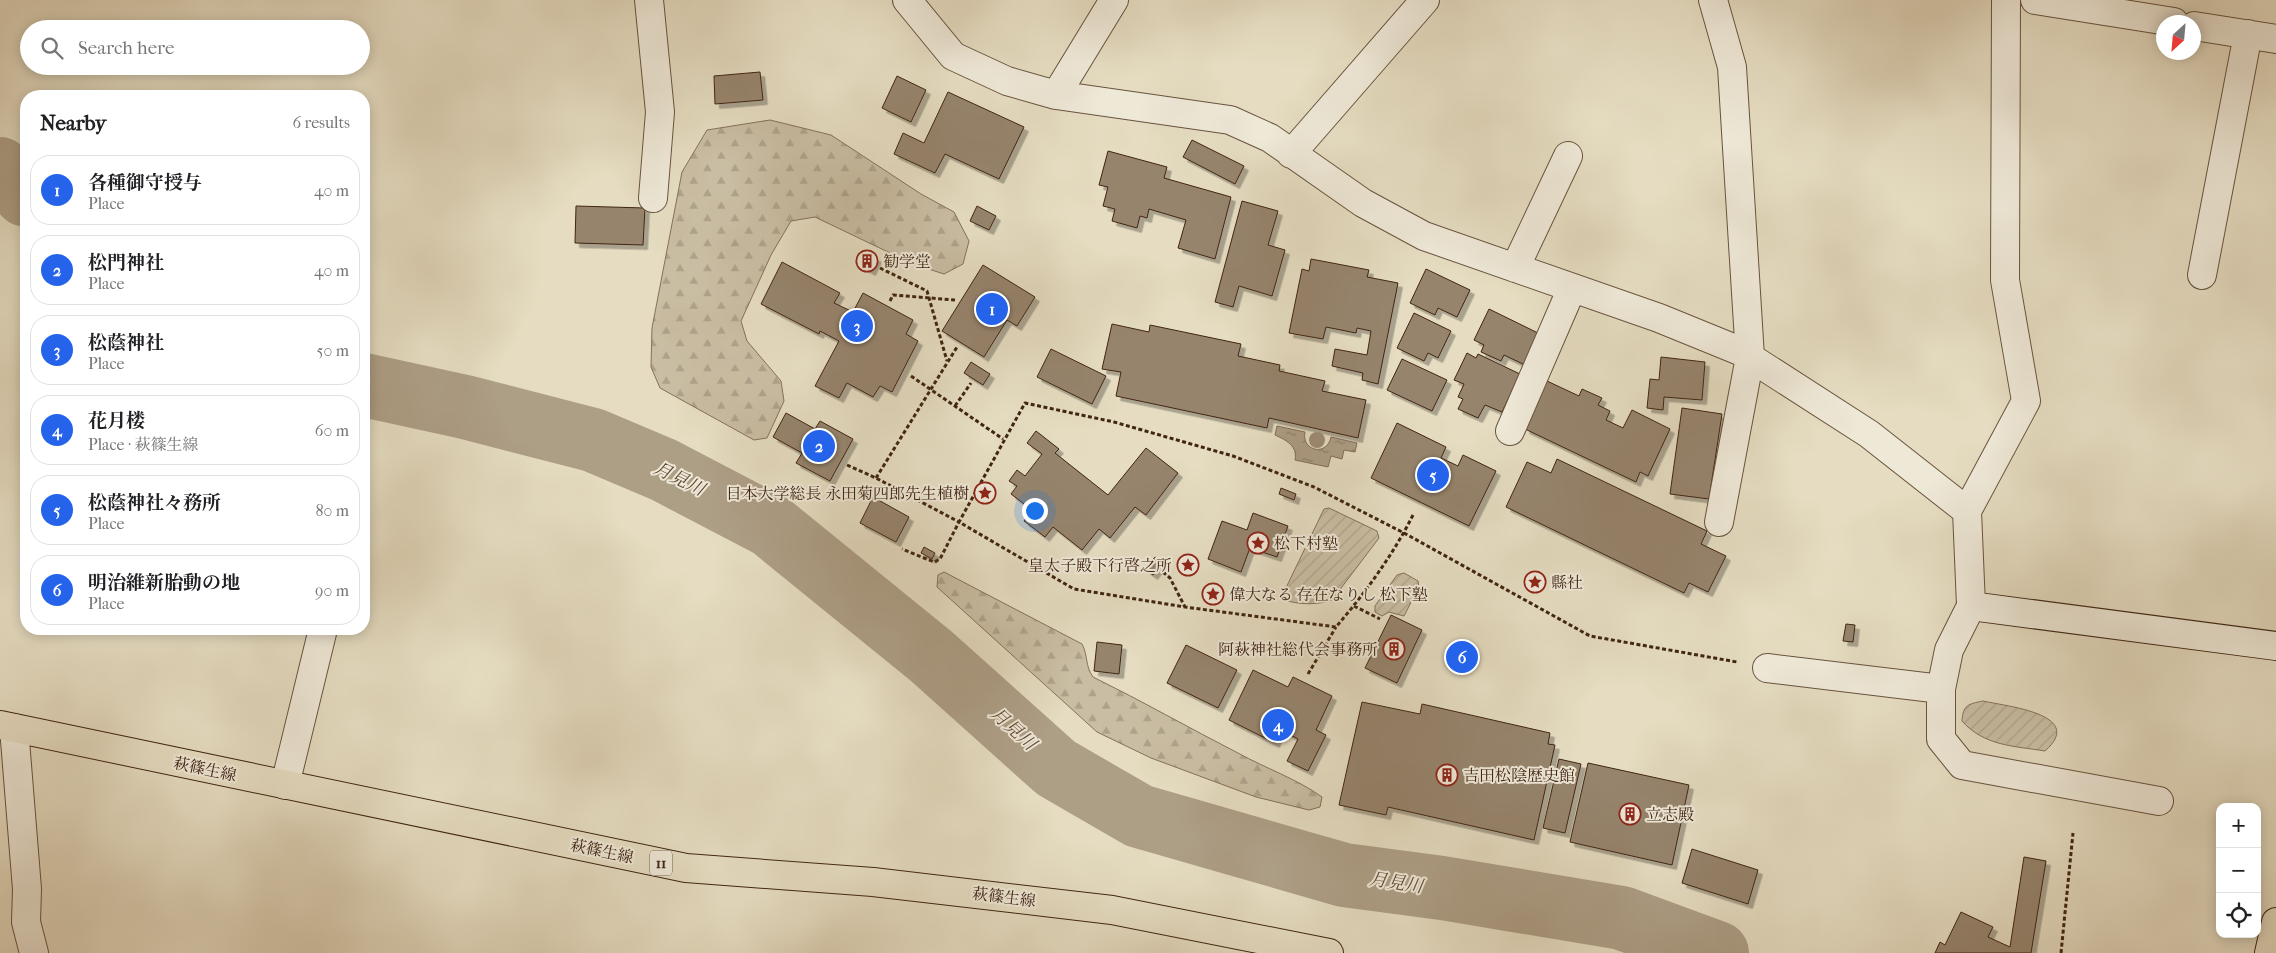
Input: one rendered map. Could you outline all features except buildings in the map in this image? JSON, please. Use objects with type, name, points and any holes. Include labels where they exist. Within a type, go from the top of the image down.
[{"type":"main road","name":"萩篠生線","points":[[7,727],[686,868],[873,882],[1112,910],[1329,953]]},
{"type":"main road","points":[[2269,953],[2276,922]]},
{"type":"street","points":[[649,0],[660,112],[653,198]]},
{"type":"street","points":[[907,0],[953,56],[1007,81],[1056,95],[1230,120],[1270,138],[1363,203],[1424,236],[1658,318],[1750,357],[1869,434],[1967,511]]},
{"type":"street","points":[[1056,95],[1114,0]]},
{"type":"street","points":[[1292,154],[1425,0]]},
{"type":"street","points":[[1713,0],[1732,67],[1750,357],[1719,522]]},
{"type":"street","points":[[2006,0],[2006,280],[2026,401],[1967,511],[1971,606],[1949,650],[1941,689],[1941,739],[1962,765],[2159,802]]},
{"type":"street","points":[[2035,0],[2156,19]]},
{"type":"street","points":[[2201,27],[2276,39]]},
{"type":"street","points":[[2202,275],[2248,34]]},
{"type":"street","points":[[1515,268],[1568,156]]},
{"type":"street","points":[[1510,431],[1572,288]]},
{"type":"street","points":[[1971,606],[2276,646]]},
{"type":"street","points":[[285,785],[322,635]]},
{"type":"street","points":[[1767,668],[1941,689]]},
{"type":"street","points":[[7,727],[27,889],[26,922],[34,953]]},
{"type":"path","points":[[880,268],[927,291],[931,298],[947,362]]},
{"type":"path","points":[[890,301],[893,295],[955,300]]},
{"type":"path","points":[[876,478],[957,347]]},
{"type":"path","points":[[911,376],[1003,440]]},
{"type":"path","points":[[956,406],[971,382]]},
{"type":"path","points":[[902,549],[925,560],[934,562],[940,559],[958,522],[1024,404],[1114,422],[1233,456],[1314,487],[1404,533],[1590,636],[1767,668]]},
{"type":"path","points":[[847,465],[876,478],[958,522],[1074,589],[1185,607],[1336,627]]},
{"type":"path","points":[[1308,674],[1336,627],[1354,606],[1404,533],[1413,515]]},
{"type":"path","points":[[1163,572],[1170,578],[1185,607]]},
{"type":"path","points":[[1354,606],[1380,618]]},
{"type":"path","points":[[2061,953],[2074,833]]},
{"type":"green space","points":[[770,120],[831,135],[921,194],[954,212],[969,241],[963,264],[944,274],[913,264],[815,217],[791,221],[771,255],[741,321],[747,341],[781,381],[784,401],[767,438],[754,440],[660,388],[651,367],[652,328],[682,172],[707,130]]},
{"type":"green space","points":[[1329,508],[1377,531],[1379,538],[1332,600],[1309,604],[1285,600],[1283,594],[1324,509]]},
{"type":"green space","points":[[944,572],[1082,644],[1093,677],[1302,785],[1322,797],[1320,807],[1309,810],[1256,797],[1151,758],[1097,732],[937,587],[938,575]]},
{"type":"green space","points":[[1404,573],[1418,581],[1419,587],[1404,616],[1389,612],[1382,616],[1375,612],[1375,606],[1397,575]]},
{"type":"green space","points":[[1983,701],[2023,709],[2050,720],[2056,728],[2055,738],[2045,751],[2000,744],[1980,736],[1962,721],[1967,706]]},
{"type":"water","points":[[1277,426],[1305,432],[1307,444],[1315,449],[1325,447],[1331,437],[1357,443],[1355,452],[1344,450],[1342,459],[1331,456],[1328,467],[1295,460],[1293,447],[1287,441],[1275,435]]},
{"type":"waterway","name":"月見川","points":[[0,169],[20,189]]},
{"type":"waterway","name":"月見川","points":[[370,386],[465,407],[593,440],[664,470],[771,526],[931,656],[1056,768],[1139,816],[1344,875],[1442,888],[1622,918],[1717,953]]},
{"type":"place","name":"勧学堂","points":[[867,261]]},
{"type":"place","name":"各種御守授与","points":[[992,309]]},
{"type":"place","name":"松蔭神社","points":[[857,326]]},
{"type":"place","name":"松門神社","points":[[819,446]]},
{"type":"place","name":"松蔭神社々務所","points":[[1433,475]]},
{"type":"place","name":"日本大学総長 永田菊四郎先生植樹","points":[[985,493]]},
{"type":"place","name":"松下村塾","points":[[1258,543]]},
{"type":"place","name":"皇太子殿下行啓之所","points":[[1188,565]]},
{"type":"place","name":"縣社","points":[[1535,582]]},
{"type":"place","name":"偉大なる 存在なりし 松下塾","points":[[1213,594]]},
{"type":"place","name":"阿萩神社総代会事務所","points":[[1394,649]]},
{"type":"place","name":"明治維新胎動の地","points":[[1462,657]]},
{"type":"place","name":"花月楼","points":[[1278,725]]},
{"type":"place","name":"吉田松陰歴史館","points":[[1447,775]]},
{"type":"place","name":"立志殿","points":[[1630,814]]}]
